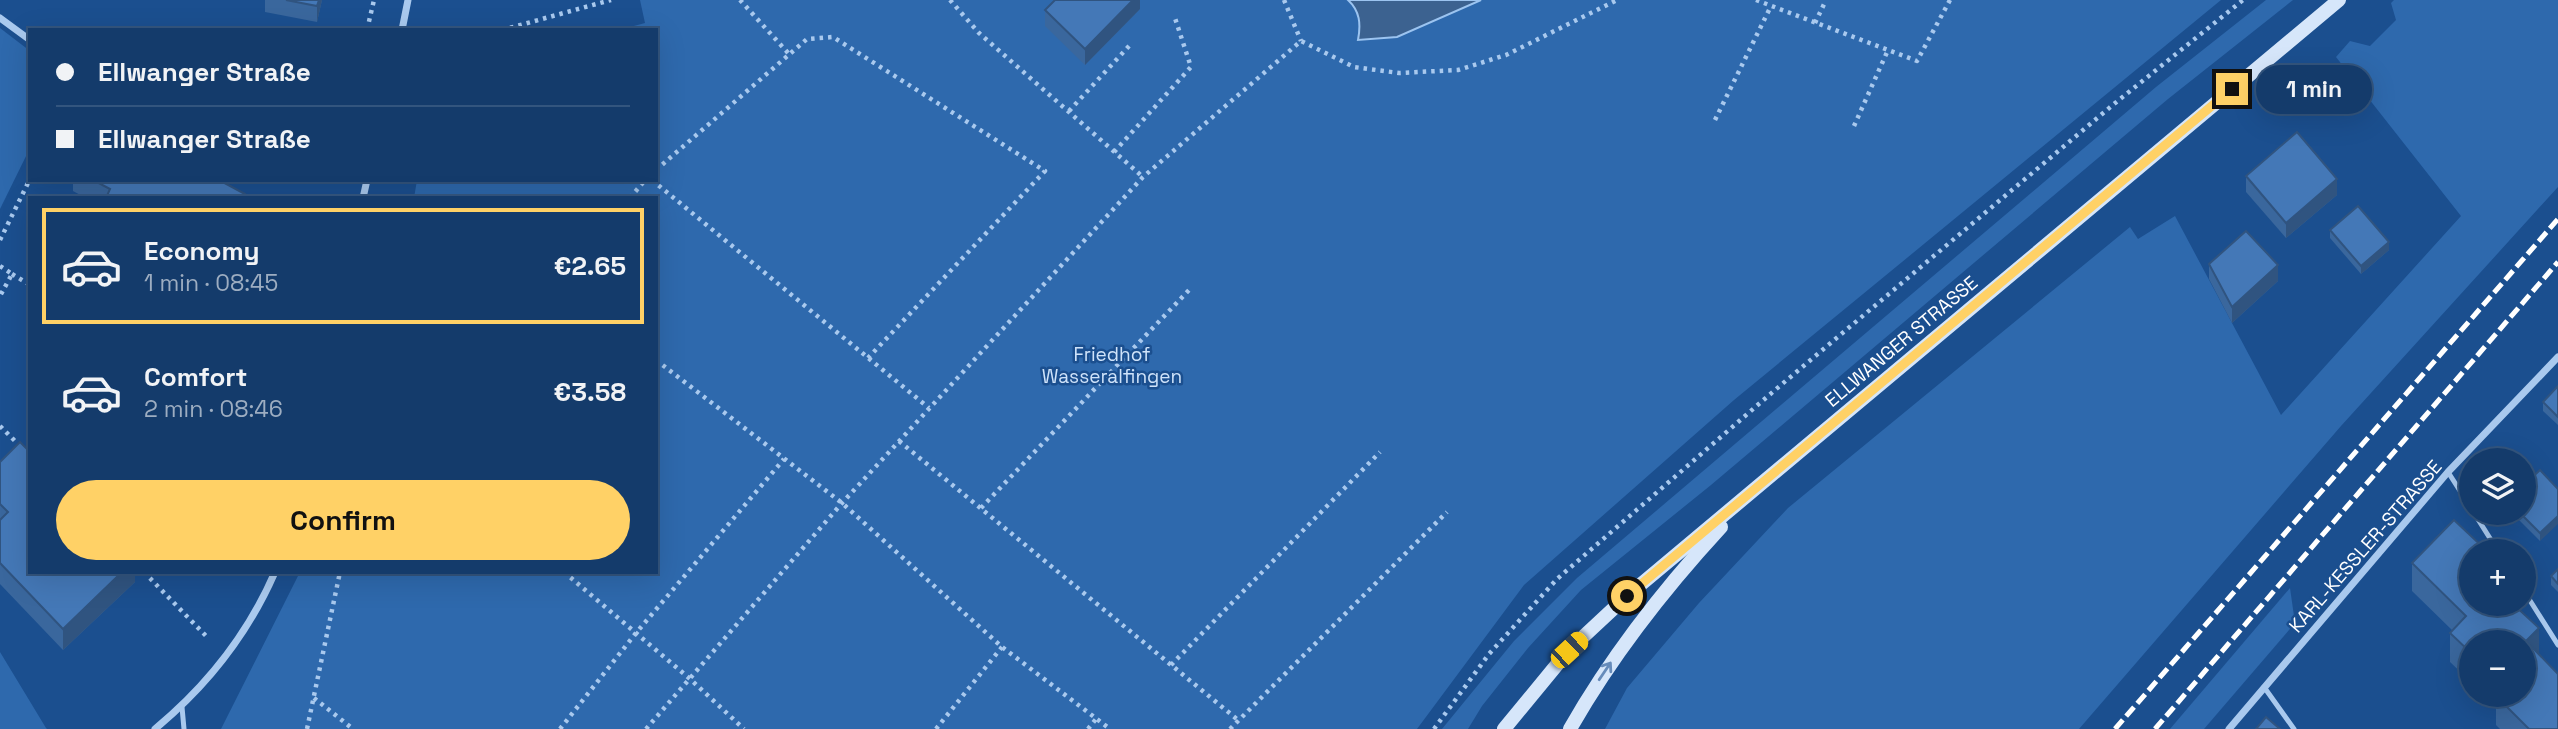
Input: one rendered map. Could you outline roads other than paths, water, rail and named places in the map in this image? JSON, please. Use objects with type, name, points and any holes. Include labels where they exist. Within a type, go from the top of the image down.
[{"type":"main road","name":"ELLWANGER STRASSE","points":[[1504,729],[1569,650],[1627,596],[2339,0]]},
{"type":"main road","points":[[1570,729],[1629,635],[1674,578],[1762,482]]},
{"type":"street","points":[[401,28],[408,0]]},
{"type":"street","points":[[0,18],[28,39]]},
{"type":"street","name":"KARL-KESSLER-STRASSE","points":[[2229,729],[2448,472],[2558,356]]},
{"type":"street","points":[[155,729],[181,707],[227,657],[263,600],[274,574]]},
{"type":"lane","points":[[2448,472],[2459,490]]},
{"type":"lane","points":[[2536,610],[2558,645]]},
{"type":"lane","points":[[2264,687],[2294,729]]},
{"type":"lane","points":[[181,707],[184,729]]},
{"type":"railway","points":[[2115,729],[2558,219]]},
{"type":"railway","points":[[2155,729],[2558,262]]},
{"type":"park label","name":"Friedhof Wasseralfingen","points":[[1112,365]]}]
